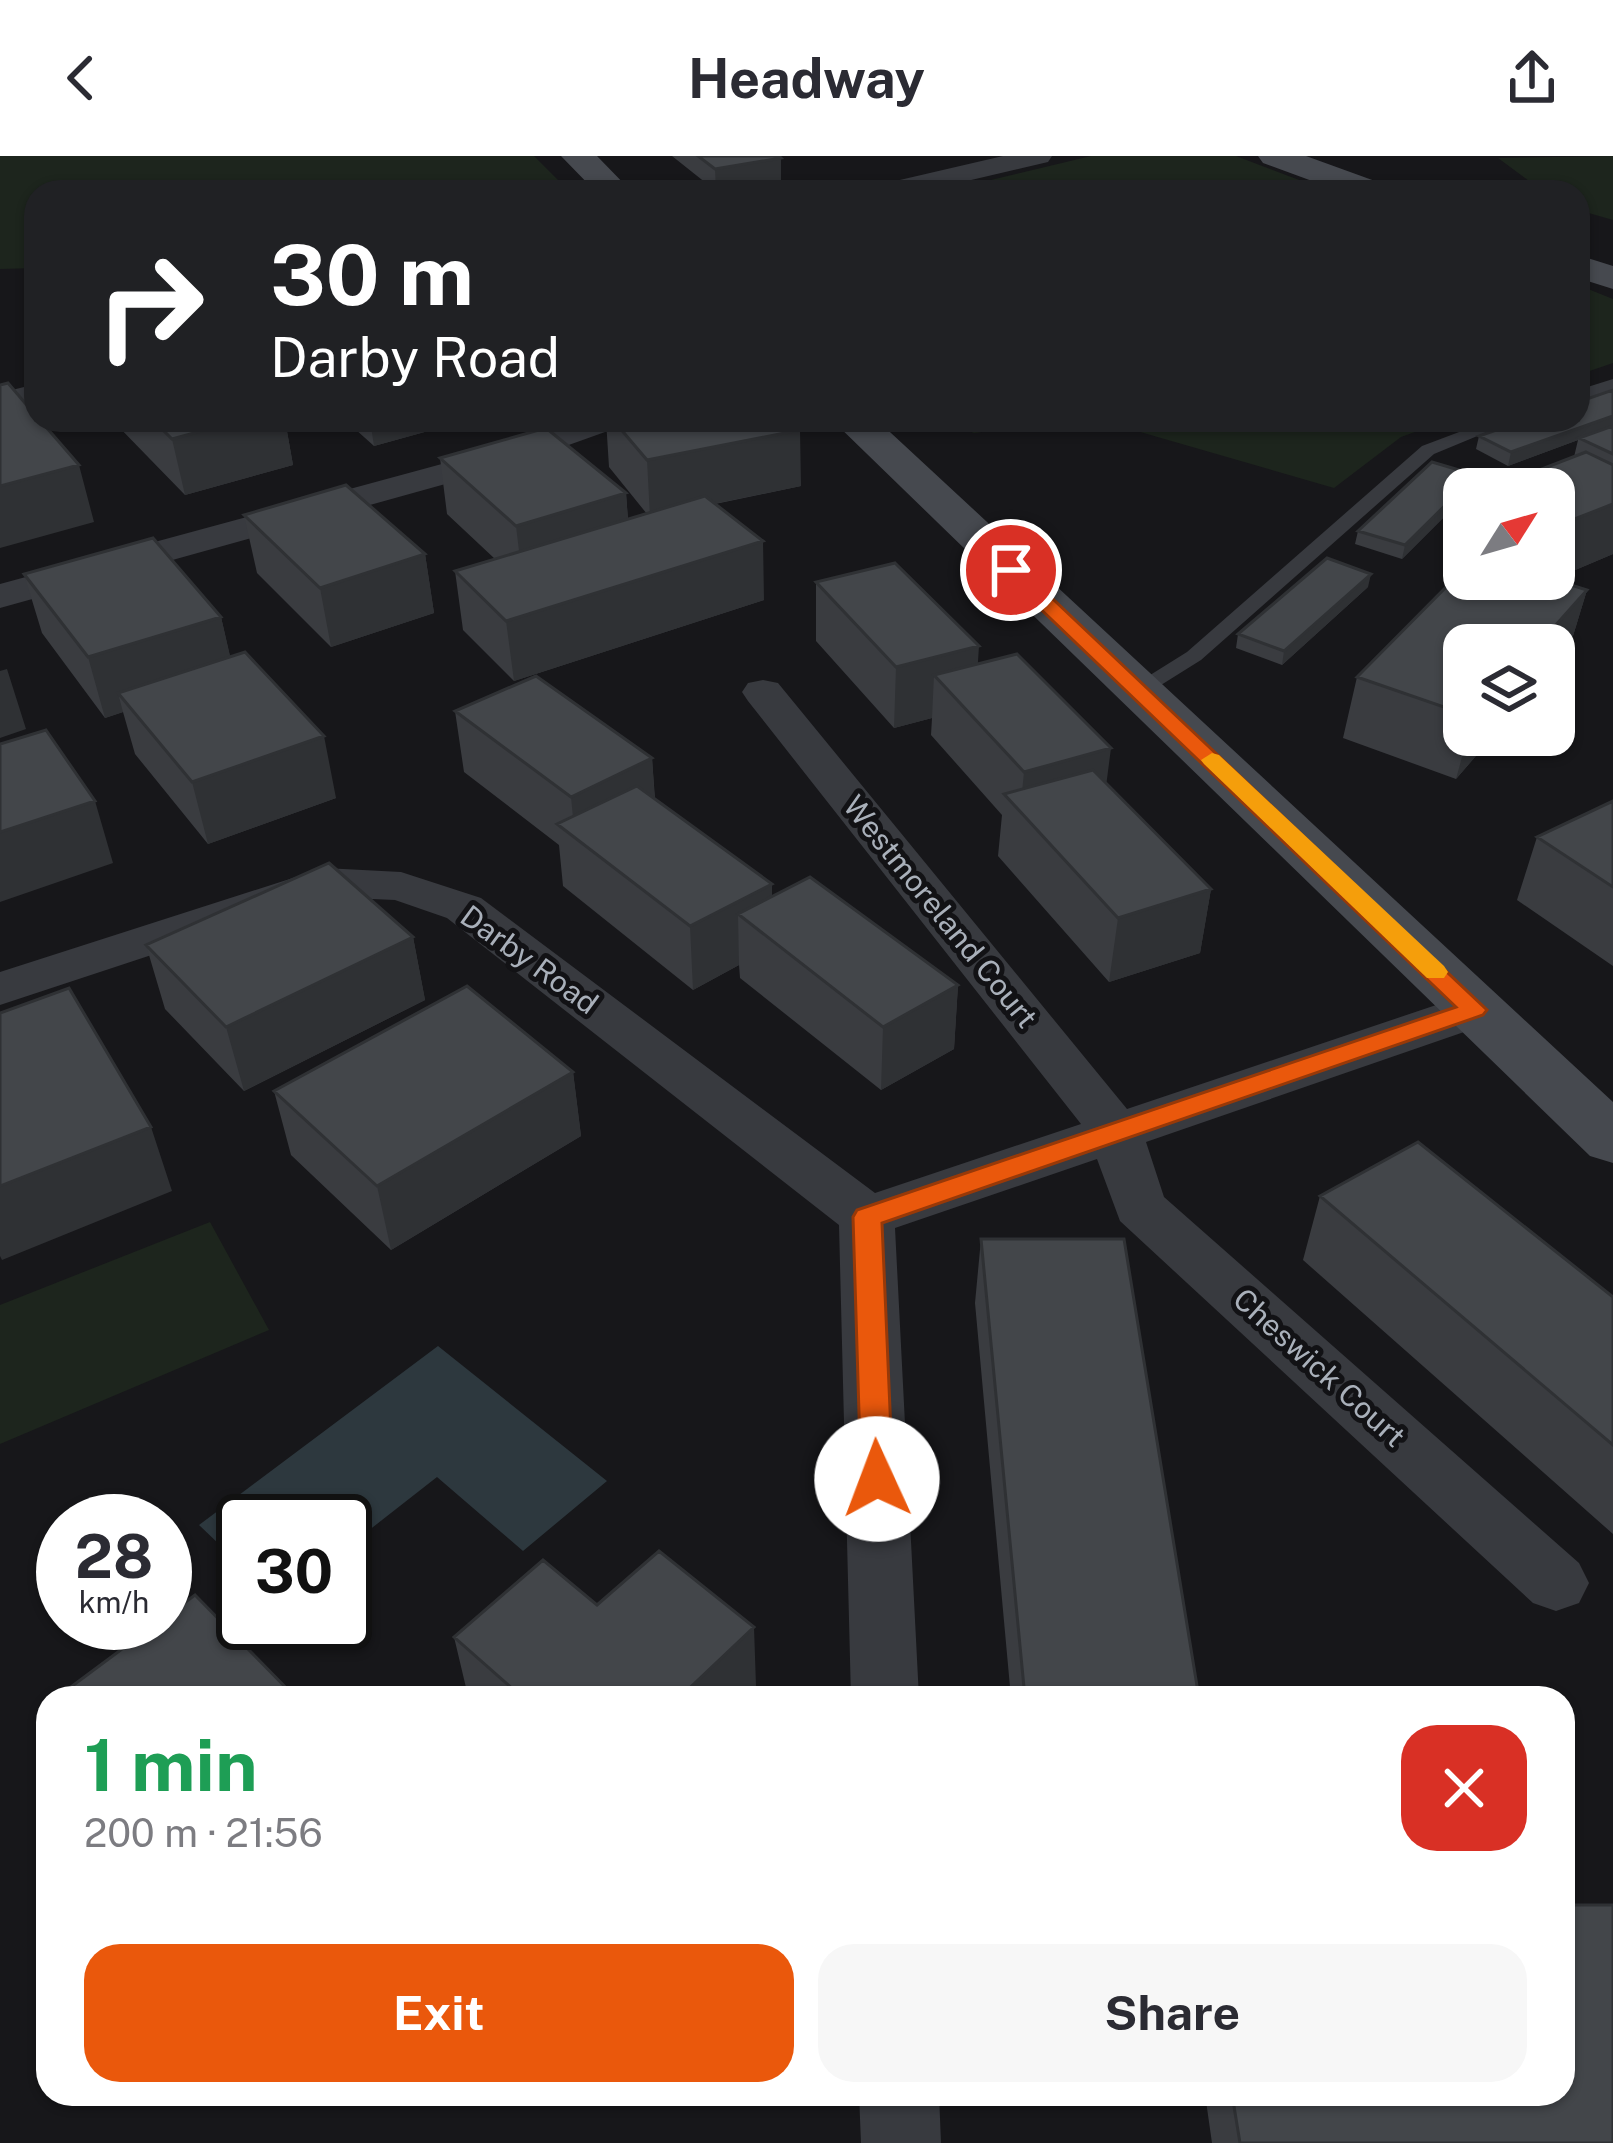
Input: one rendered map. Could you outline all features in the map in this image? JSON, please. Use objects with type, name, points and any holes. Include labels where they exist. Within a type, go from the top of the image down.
[{"type":"street","points":[[578,156],[603,180]]},
{"type":"street","points":[[935,180],[1038,156]]},
{"type":"street","points":[[1275,156],[1341,180]]},
{"type":"street","points":[[0,596],[498,459],[573,432]]},
{"type":"street","points":[[866,432],[1613,1140]]},
{"type":"street","name":"Westmoreland Court","points":[[763,692],[1116,1132]]},
{"type":"street","name":"Darby Road","points":[[0,989],[324,882],[401,886],[464,908],[867,1217]]},
{"type":"street","points":[[885,1686],[867,1217],[1474,1010]]},
{"type":"street","name":"Cheswick Court","points":[[1116,1132],[1140,1207],[1556,1583]]},
{"type":"street","points":[[899,2106],[901,2143]]},
{"type":"lane","points":[[1138,691],[1194,656],[1428,449],[1474,432]]},
{"type":"shaded area","points":[[0,156],[534,156],[558,180],[24,180],[24,268],[0,269]]},
{"type":"shaded area","points":[[1091,156],[1236,156],[1299,180],[991,180]]},
{"type":"shaded area","points":[[1613,156],[1613,220],[1590,213],[1590,180],[1528,180],[1498,158]]},
{"type":"shaded area","points":[[1590,290],[1613,299],[1613,363],[1590,371]]},
{"type":"shaded area","points":[[1140,432],[1415,432],[1401,437],[1334,488]]},
{"type":"shaded area","points":[[210,1222],[269,1330],[0,1444],[0,1305]]},
{"type":"shaded area","points":[[438,1346],[607,1481],[523,1551],[437,1477],[372,1528],[372,1494],[240,1494]]},
{"type":"shaded area","points":[[216,1512],[216,1541],[199,1525]]},
{"type":"building","points":[[698,156],[779,156],[781,158],[715,169]]},
{"type":"building","points":[[8,383],[24,402],[24,432],[50,432],[79,465],[0,486],[0,385]]},
{"type":"building","points":[[1613,390],[1613,416],[1590,424],[1590,398]]},
{"type":"building","points":[[1613,426],[1613,454],[1579,438]]},
{"type":"building","points":[[165,432],[198,432],[172,439]]},
{"type":"building","points":[[532,432],[551,432],[626,493],[516,526],[440,458]]},
{"type":"building","points":[[623,432],[790,432],[647,460]]},
{"type":"building","points":[[1490,432],[1568,432],[1511,452],[1479,436]]},
{"type":"building","points":[[1586,452],[1613,465],[1613,504],[1575,519],[1575,468],[1544,468]]},
{"type":"building","points":[[1432,462],[1452,468],[1443,468],[1443,508],[1405,545],[1358,531]]},
{"type":"building","points":[[346,485],[425,554],[320,588],[244,515]]},
{"type":"building","points":[[705,496],[763,541],[506,621],[455,571]]},
{"type":"building","points":[[153,538],[221,617],[88,657],[24,574]]},
{"type":"building","points":[[1327,558],[1371,574],[1284,651],[1238,634]]},
{"type":"building","points":[[895,563],[979,646],[896,667],[816,582]]},
{"type":"building","points":[[1575,586],[1587,590],[1557,624],[1443,624],[1443,707],[1357,677],[1443,590],[1443,600],[1575,600]]},
{"type":"building","points":[[245,652],[324,736],[192,782],[118,693]]},
{"type":"building","points":[[1017,654],[1111,748],[1024,772],[934,675]]},
{"type":"building","points":[[536,676],[652,758],[571,797],[455,711]]},
{"type":"building","points":[[46,730],[95,801],[0,832],[0,744]]},
{"type":"building","points":[[1093,770],[1211,889],[1118,918],[1004,794]]},
{"type":"building","points":[[637,786],[772,884],[690,926],[557,824]]},
{"type":"building","points":[[1613,801],[1613,887],[1537,837]]},
{"type":"building","points":[[329,863],[413,937],[226,1027],[146,945]]},
{"type":"building","points":[[810,877],[958,985],[883,1027],[738,914]]},
{"type":"building","points":[[467,986],[573,1072],[377,1186],[274,1091]]},
{"type":"building","points":[[69,988],[151,1127],[0,1186],[0,1013]]},
{"type":"building","points":[[1418,1142],[1613,1297],[1613,1445],[1320,1196]]},
{"type":"building","points":[[981,1239],[1124,1239],[1197,1686],[1024,1686]]},
{"type":"building","points":[[659,1551],[754,1627],[692,1686],[509,1686],[454,1637],[543,1560],[597,1605]]},
{"type":"building","points":[[195,1595],[216,1616],[216,1650],[249,1650],[284,1686],[72,1686],[121,1650],[192,1650]]},
{"type":"building","points":[[1575,1905],[1613,1905],[1613,2143],[1240,2143],[1234,2106],[1575,2106]]},
{"type":"slow traffic","points":[[1212,760],[1435,972]]},
{"type":"route","points":[[877,1479],[867,1217],[1474,1010],[1011,570]]}]
